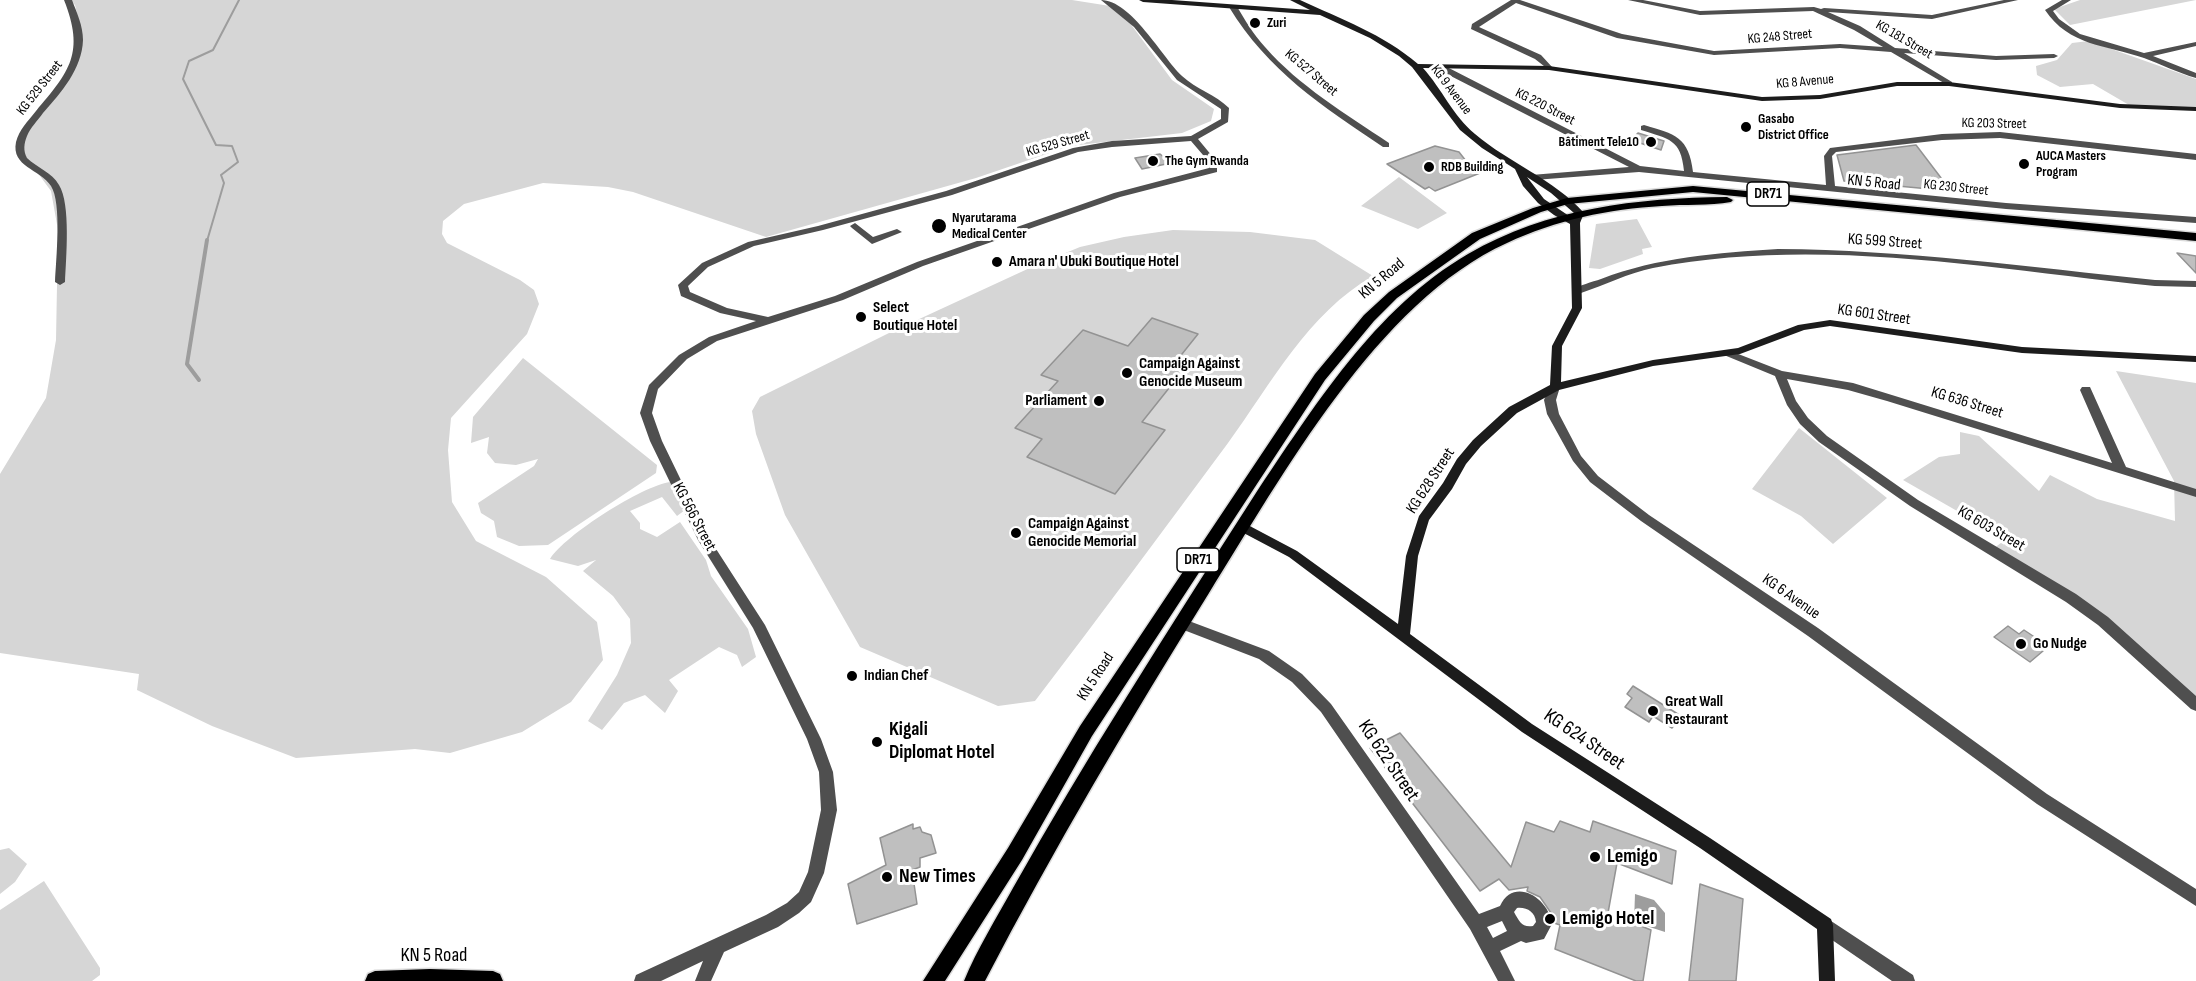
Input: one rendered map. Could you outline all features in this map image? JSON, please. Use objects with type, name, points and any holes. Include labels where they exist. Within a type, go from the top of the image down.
[{"type":"main road","points":[[1143,0],[1321,13]]},
{"type":"main road","name":"KG 9 Avenue","points":[[1294,0],[1388,45],[1416,66],[1450,114],[1470,135],[1567,201],[1566,215]]},
{"type":"main road","name":"KG 8 Avenue","points":[[1416,66],[1549,68],[1762,99],[1820,97],[1897,84],[1949,84],[2120,106],[2196,109]]},
{"type":"main road","name":"KG 9 Avenue","points":[[1519,169],[1525,185],[1566,215]]},
{"type":"main road","name":"KN 5 Road","points":[[1566,215],[1567,201],[1693,189],[1896,206],[2196,237]]},
{"type":"main road","name":"KN 5 Road","points":[[933,981],[1015,854],[1099,712],[1294,415],[1349,341],[1393,295],[1476,236],[1566,215],[1673,201],[1739,200],[2196,245]]},
{"type":"main road","name":"KN 5 Road","points":[[974,981],[1035,864],[1181,623],[1242,527],[1340,384],[1384,327],[1439,279],[1473,256],[1566,215]]},
{"type":"main road","name":"KG 6 Avenue","points":[[1555,387],[1557,346],[1577,308],[1577,291],[1566,215]]},
{"type":"main road","name":"KG 601 Street","points":[[1555,387],[1653,363],[1728,353],[1802,327],[1830,323],[2022,350],[2196,359]]},
{"type":"main road","name":"KG 628 Street","points":[[1403,635],[1412,556],[1423,519],[1477,443],[1513,410],[1555,387]]},
{"type":"main road","name":"KG 624 Street","points":[[1242,527],[1293,554],[1527,728],[1706,843],[1825,925]]},
{"type":"main road","points":[[1825,925],[1827,981]]},
{"type":"main road","points":[[984,981],[992,945]]},
{"type":"main road","name":"KN 5 Road","points":[[375,981],[430,979],[493,981]]},
{"type":"street","name":"KG 529 Street","points":[[60,282],[62,235],[59,193],[48,177],[23,160],[19,153],[19,143],[23,133],[69,77],[76,63],[78,33],[73,10],[68,0]]},
{"type":"street","name":"KG 529 Street","points":[[724,311],[685,294],[683,285],[705,265],[751,244],[949,193],[1076,150],[1112,144],[1193,138],[1219,125],[1224,120],[1225,108],[1180,78],[1137,25],[1105,0]]},
{"type":"street","points":[[1516,0],[1475,28],[1538,57],[1549,68]]},
{"type":"street","name":"KG 248 Street","points":[[1516,0],[1620,36],[1714,53],[1840,46],[1892,48],[1996,58],[2054,56]]},
{"type":"street","name":"KG 181 Street","points":[[1632,0],[1700,13],[1814,9],[1843,20],[1949,84]]},
{"type":"street","points":[[1814,9],[1932,16],[2014,0]]},
{"type":"street","points":[[2043,0],[2065,1]]},
{"type":"street","points":[[2065,1],[2049,10],[2062,26],[2104,45],[2145,55],[2196,76]]},
{"type":"street","name":"KG 527 Street","points":[[1233,7],[1257,43],[1274,61],[1332,109],[1386,145]]},
{"type":"street","points":[[2145,55],[2196,44]]},
{"type":"street","name":"KG 220 Street","points":[[1440,67],[1639,169]]},
{"type":"street","points":[[1644,128],[1680,142],[1687,151],[1689,174]]},
{"type":"street","name":"KG 203 Street","points":[[1831,189],[1828,156],[1833,150],[1942,137],[2013,136],[2196,158]]},
{"type":"street","name":"KG 566 Street","points":[[642,981],[772,921],[793,908],[805,897],[816,873],[829,810],[826,772],[814,739],[754,617],[693,519],[656,441],[646,412],[653,388],[669,369],[691,352],[738,330],[839,298],[920,264],[1127,192],[1214,170],[1216,166],[1193,138]]},
{"type":"street","name":"KG 230 Street","points":[[1534,177],[1639,169],[2051,210],[2196,220]]},
{"type":"street","points":[[1891,195],[1896,206]]},
{"type":"street","points":[[855,226],[872,241],[897,232]]},
{"type":"street","name":"KG 599 Street","points":[[1577,291],[1652,265],[1691,258],[1812,253],[1887,256],[2156,283],[2196,284]]},
{"type":"street","points":[[724,311],[767,321]]},
{"type":"street","points":[[724,311],[735,322],[738,330]]},
{"type":"street","name":"KG 636 Street","points":[[1728,353],[1780,374],[1849,386],[1891,398],[2196,493]]},
{"type":"street","name":"KG 603 Street","points":[[1780,374],[1791,402],[1804,421],[1823,439],[1914,503],[2071,598],[2103,621],[2196,705]]},
{"type":"street","name":"KG 6 Avenue","points":[[1555,387],[1550,400],[1553,414],[1577,458],[1594,479],[1645,518],[1813,632],[2042,800],[2196,898]]},
{"type":"street","points":[[2086,390],[2121,469]]},
{"type":"street","name":"KG 622 Street","points":[[1181,623],[1264,655],[1297,678],[1337,722],[1476,923],[1491,947],[1507,981]]},
{"type":"street","points":[[2181,691],[2196,698]]},
{"type":"street","points":[[1491,947],[1520,933],[1538,933],[1544,924],[1542,912],[1533,903],[1521,899],[1510,903],[1506,912],[1509,924],[1520,933]]},
{"type":"street","points":[[1476,923],[1506,912]]},
{"type":"street","name":"KG 624 Street","points":[[1825,925],[1907,981]]},
{"type":"street","points":[[703,981],[719,944]]},
{"type":"shaded area","points":[[70,0],[1072,0],[1110,6],[1127,19],[1172,80],[1214,109],[1211,121],[1182,133],[1070,146],[976,178],[766,237],[633,192],[608,187],[543,183],[464,204],[443,221],[442,234],[447,243],[520,280],[534,290],[539,304],[527,334],[451,418],[448,450],[452,502],[476,541],[546,577],[597,622],[603,660],[571,702],[522,732],[450,753],[415,749],[296,758],[212,726],[137,690],[139,674],[0,653],[0,474],[46,398],[56,340],[58,230],[51,191],[21,150],[30,125],[66,78],[81,31],[75,5]]},
{"type":"shaded area","points":[[2080,0],[2196,0],[2070,25],[2054,9]]},
{"type":"shaded area","points":[[2089,41],[2196,79],[2196,108],[2129,105],[2093,84],[2060,87],[2037,75],[2036,66],[2057,60],[2072,43]]},
{"type":"shaded area","points":[[1399,177],[1447,213],[1418,229],[1361,206]]},
{"type":"shaded area","points":[[1637,219],[1652,247],[1642,249],[1643,254],[1600,269],[1589,268],[1596,224]]},
{"type":"shaded area","points":[[1173,230],[1250,232],[1315,240],[1373,276],[1350,291],[1329,309],[1292,351],[1228,443],[1035,701],[998,706],[860,647],[785,515],[756,434],[752,411],[760,397],[889,333],[1080,247],[1124,237]]},
{"type":"shaded area","points":[[523,358],[657,465],[656,473],[548,545],[519,546],[497,537],[494,521],[481,513],[478,503],[534,466],[538,459],[516,465],[495,463],[487,453],[489,437],[471,443],[473,417]]},
{"type":"shaded area","points":[[2116,371],[2196,383],[2196,697],[2103,621],[1993,549],[2006,539],[1903,480],[1939,457],[1960,454],[1960,432],[1979,436],[2039,491],[2050,475],[2097,499],[2175,521],[2174,481]]},
{"type":"shaded area","points":[[1799,428],[1887,498],[1833,544],[1801,516],[1752,489]]},
{"type":"shaded area","points":[[670,482],[685,510],[677,516],[662,497],[630,511],[640,523],[640,529],[657,537],[680,522],[706,560],[711,576],[748,629],[756,657],[742,667],[737,655],[719,647],[669,680],[678,691],[665,713],[645,695],[624,703],[602,730],[588,721],[617,675],[631,643],[630,619],[613,596],[583,571],[596,560],[578,566],[550,559],[571,537],[605,513],[642,492]]},
{"type":"shaded area","points":[[9,848],[27,864],[15,882],[0,894],[0,850]]},
{"type":"shaded area","points":[[44,881],[100,968],[100,975],[92,981],[0,981],[0,910]]},
{"type":"shaded area","points":[[1635,894],[1654,900],[1665,913],[1665,932],[1634,922]]},
{"type":"building","name":"Bâtiment Tele10","points":[[1638,133],[1664,141],[1661,150],[1631,140]]},
{"type":"building","points":[[1916,145],[1951,191],[1844,181],[1837,155]]},
{"type":"building","name":"RDB Building","points":[[1435,146],[1459,152],[1466,161],[1485,171],[1435,191],[1429,187],[1425,189],[1387,164]]},
{"type":"building","name":"The Gym Rwanda","points":[[1160,154],[1171,163],[1142,169],[1135,158]]},
{"type":"building","points":[[2177,253],[2196,256],[2196,273]]},
{"type":"building","name":"Parliament","points":[[1152,318],[1198,334],[1174,364],[1185,368],[1142,422],[1165,430],[1115,494],[1027,457],[1042,439],[1015,428],[1058,381],[1041,375],[1083,330],[1128,346]]},
{"type":"building","name":"Go Nudge","points":[[2008,626],[2019,634],[2024,630],[2042,642],[2036,647],[2043,651],[2030,662],[1994,637]]},
{"type":"building","name":"Great Wall Restaurant","points":[[1633,686],[1681,716],[1672,728],[1653,716],[1649,722],[1625,707],[1632,698],[1627,694]]},
{"type":"building","name":"Lemigo","points":[[1400,733],[1511,867],[1526,822],[1554,832],[1560,821],[1590,832],[1593,821],[1676,851],[1672,884],[1617,863],[1608,913],[1651,930],[1643,981],[1636,981],[1555,949],[1560,925],[1554,923],[1551,913],[1540,897],[1527,891],[1528,887],[1509,890],[1499,879],[1480,891],[1370,748]]},
{"type":"building","name":"New Times","points":[[913,824],[913,829],[920,827],[922,832],[931,835],[936,853],[920,858],[920,867],[912,870],[917,904],[857,924],[848,884],[886,865],[880,838]]},
{"type":"building","name":"Lemigo","points":[[1700,884],[1743,899],[1736,981],[1689,981]]},
{"type":"waterway","points":[[207,241],[224,183],[221,175],[238,162],[232,146],[216,145],[183,79],[189,61],[213,50],[239,0]]},
{"type":"waterway","points":[[199,380],[187,364],[207,240]]},
{"type":"place","name":"Zuri","points":[[1255,23]]},
{"type":"place","name":"Gasabo District Office","points":[[1746,127]]},
{"type":"place","name":"Bâtiment Tele10","points":[[1651,142]]},
{"type":"place","name":"The Gym Rwanda","points":[[1153,161]]},
{"type":"place","name":"AUCA Masters Program","points":[[2024,164]]},
{"type":"place","name":"RDB Building","points":[[1429,167]]},
{"type":"place","name":"Nyarutarama Medical Center","points":[[939,226]]},
{"type":"place","name":"Amara n' Ubuki Boutique Hotel","points":[[997,262]]},
{"type":"place","name":"Select Boutique Hotel","points":[[861,317]]},
{"type":"place","name":"Campaign Against Genocide Museum","points":[[1127,373]]},
{"type":"place","name":"Parliament","points":[[1099,401]]},
{"type":"place","name":"Campaign Against Genocide Memorial","points":[[1016,533]]},
{"type":"place","name":"Go Nudge","points":[[2021,644]]},
{"type":"place","name":"Indian Chef","points":[[852,676]]},
{"type":"place","name":"Great Wall Restaurant","points":[[1653,711]]},
{"type":"place","name":"Kigali Diplomat Hotel","points":[[877,742]]},
{"type":"place","name":"Lemigo","points":[[1595,857]]},
{"type":"place","name":"New Times","points":[[887,877]]},
{"type":"place","name":"Lemigo Hotel","points":[[1550,919]]}]
